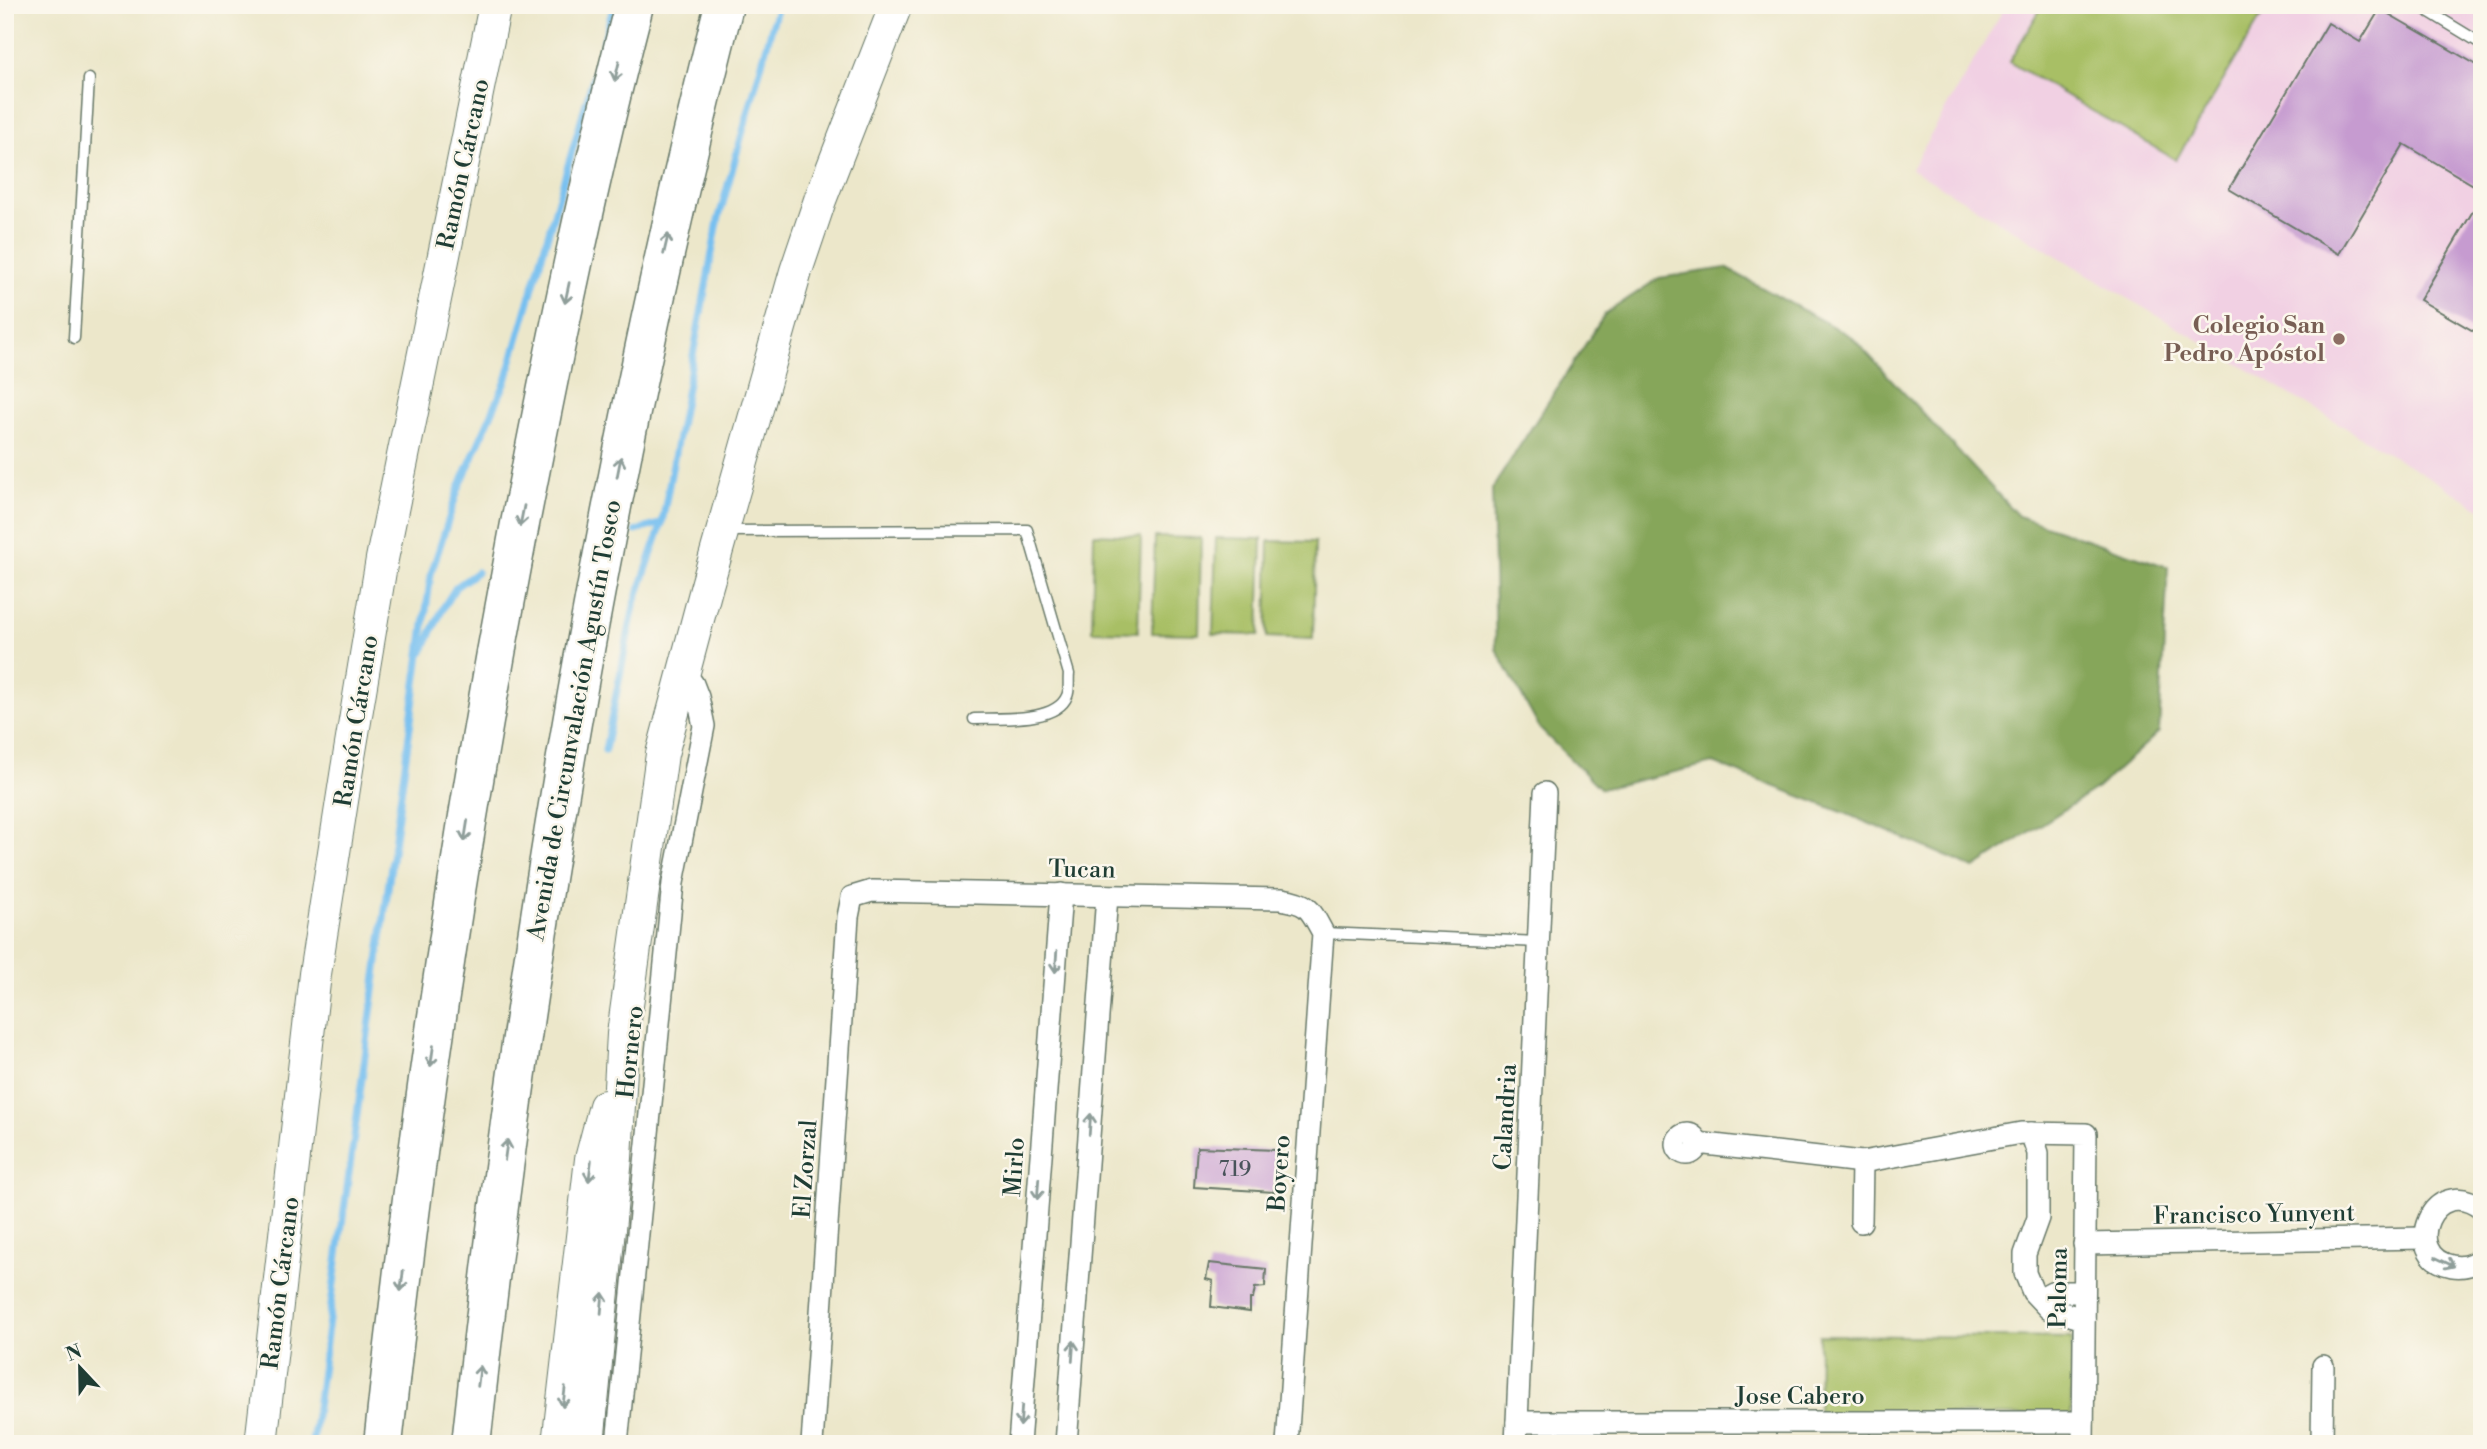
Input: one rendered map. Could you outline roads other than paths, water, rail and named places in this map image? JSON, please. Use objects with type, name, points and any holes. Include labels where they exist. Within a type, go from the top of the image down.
[{"type":"highway","points":[[383,1444],[416,1166],[452,916],[497,643],[560,326],[634,5]]},
{"type":"highway","name":"Avenida de Circunvalación Agustín Tosco","points":[[471,1444],[505,1155],[562,777],[643,349],[724,5]]},
{"type":"main road","name":"Ramón Cárcano","points":[[261,1444],[315,974],[345,783],[382,559],[495,5]]},
{"type":"main road","points":[[588,1444],[616,1158],[623,1034],[663,754],[796,271],[820,200],[896,5]]},
{"type":"main road","points":[[558,1444],[592,1159],[623,1034]]},
{"type":"street","name":"Hornero","points":[[617,1444],[673,883],[704,726],[698,696],[684,672]]},
{"type":"street","name":"Calandria","points":[[1516,1444],[1545,793]]},
{"type":"street","name":"Tucan","points":[[852,897],[872,891],[1281,899],[1300,902],[1310,908],[1323,933]]},
{"type":"street","name":"Mirlo","points":[[1019,1444],[1061,894]]},
{"type":"street","points":[[1066,1444],[1107,896]]},
{"type":"street","name":"El Zorzal","points":[[813,1444],[848,917],[852,897]]},
{"type":"street","name":"Boyero","points":[[1287,1444],[1323,933]]},
{"type":"street","points":[[1697,1143],[1862,1161],[2031,1133],[2038,1153],[2038,1218],[2025,1254],[2025,1273],[2033,1292],[2049,1309],[2084,1319]]},
{"type":"street","name":"Paloma","points":[[2031,1133],[2086,1134],[2083,1433]]},
{"type":"street","points":[[1861,1222],[1862,1161]]},
{"type":"street","points":[[2482,1209],[2465,1200],[2444,1203],[2428,1217],[2425,1238],[2428,1249],[2435,1258],[2445,1264],[2468,1266],[2482,1256]]},
{"type":"street","name":"Francisco Yunyent","points":[[2084,1244],[2425,1238]]},
{"type":"street","points":[[2041,1298],[2052,1292],[2084,1292]]},
{"type":"street","points":[[2322,1444],[2323,1366]]},
{"type":"street","name":"Jose Cabero","points":[[1517,1422],[2083,1433]]},
{"type":"lane","points":[[2418,5],[2482,44]]},
{"type":"lane","points":[[74,338],[89,79]]},
{"type":"lane","points":[[723,531],[1027,530],[1069,674],[1068,695],[1056,710],[1028,717],[974,719]]},
{"type":"lane","points":[[1323,933],[1538,943]]},
{"type":"waterway","points":[[312,1444],[431,574],[458,490],[506,381],[614,5]]},
{"type":"waterway","points":[[605,750],[634,606],[662,523],[718,221],[778,5]]},
{"type":"waterway","points":[[636,531],[662,523]]},
{"type":"waterway","points":[[422,653],[456,587],[477,572]]},
{"type":"place","name":"Colegio San Pedro Apóstol","points":[[2339,339]]}]
